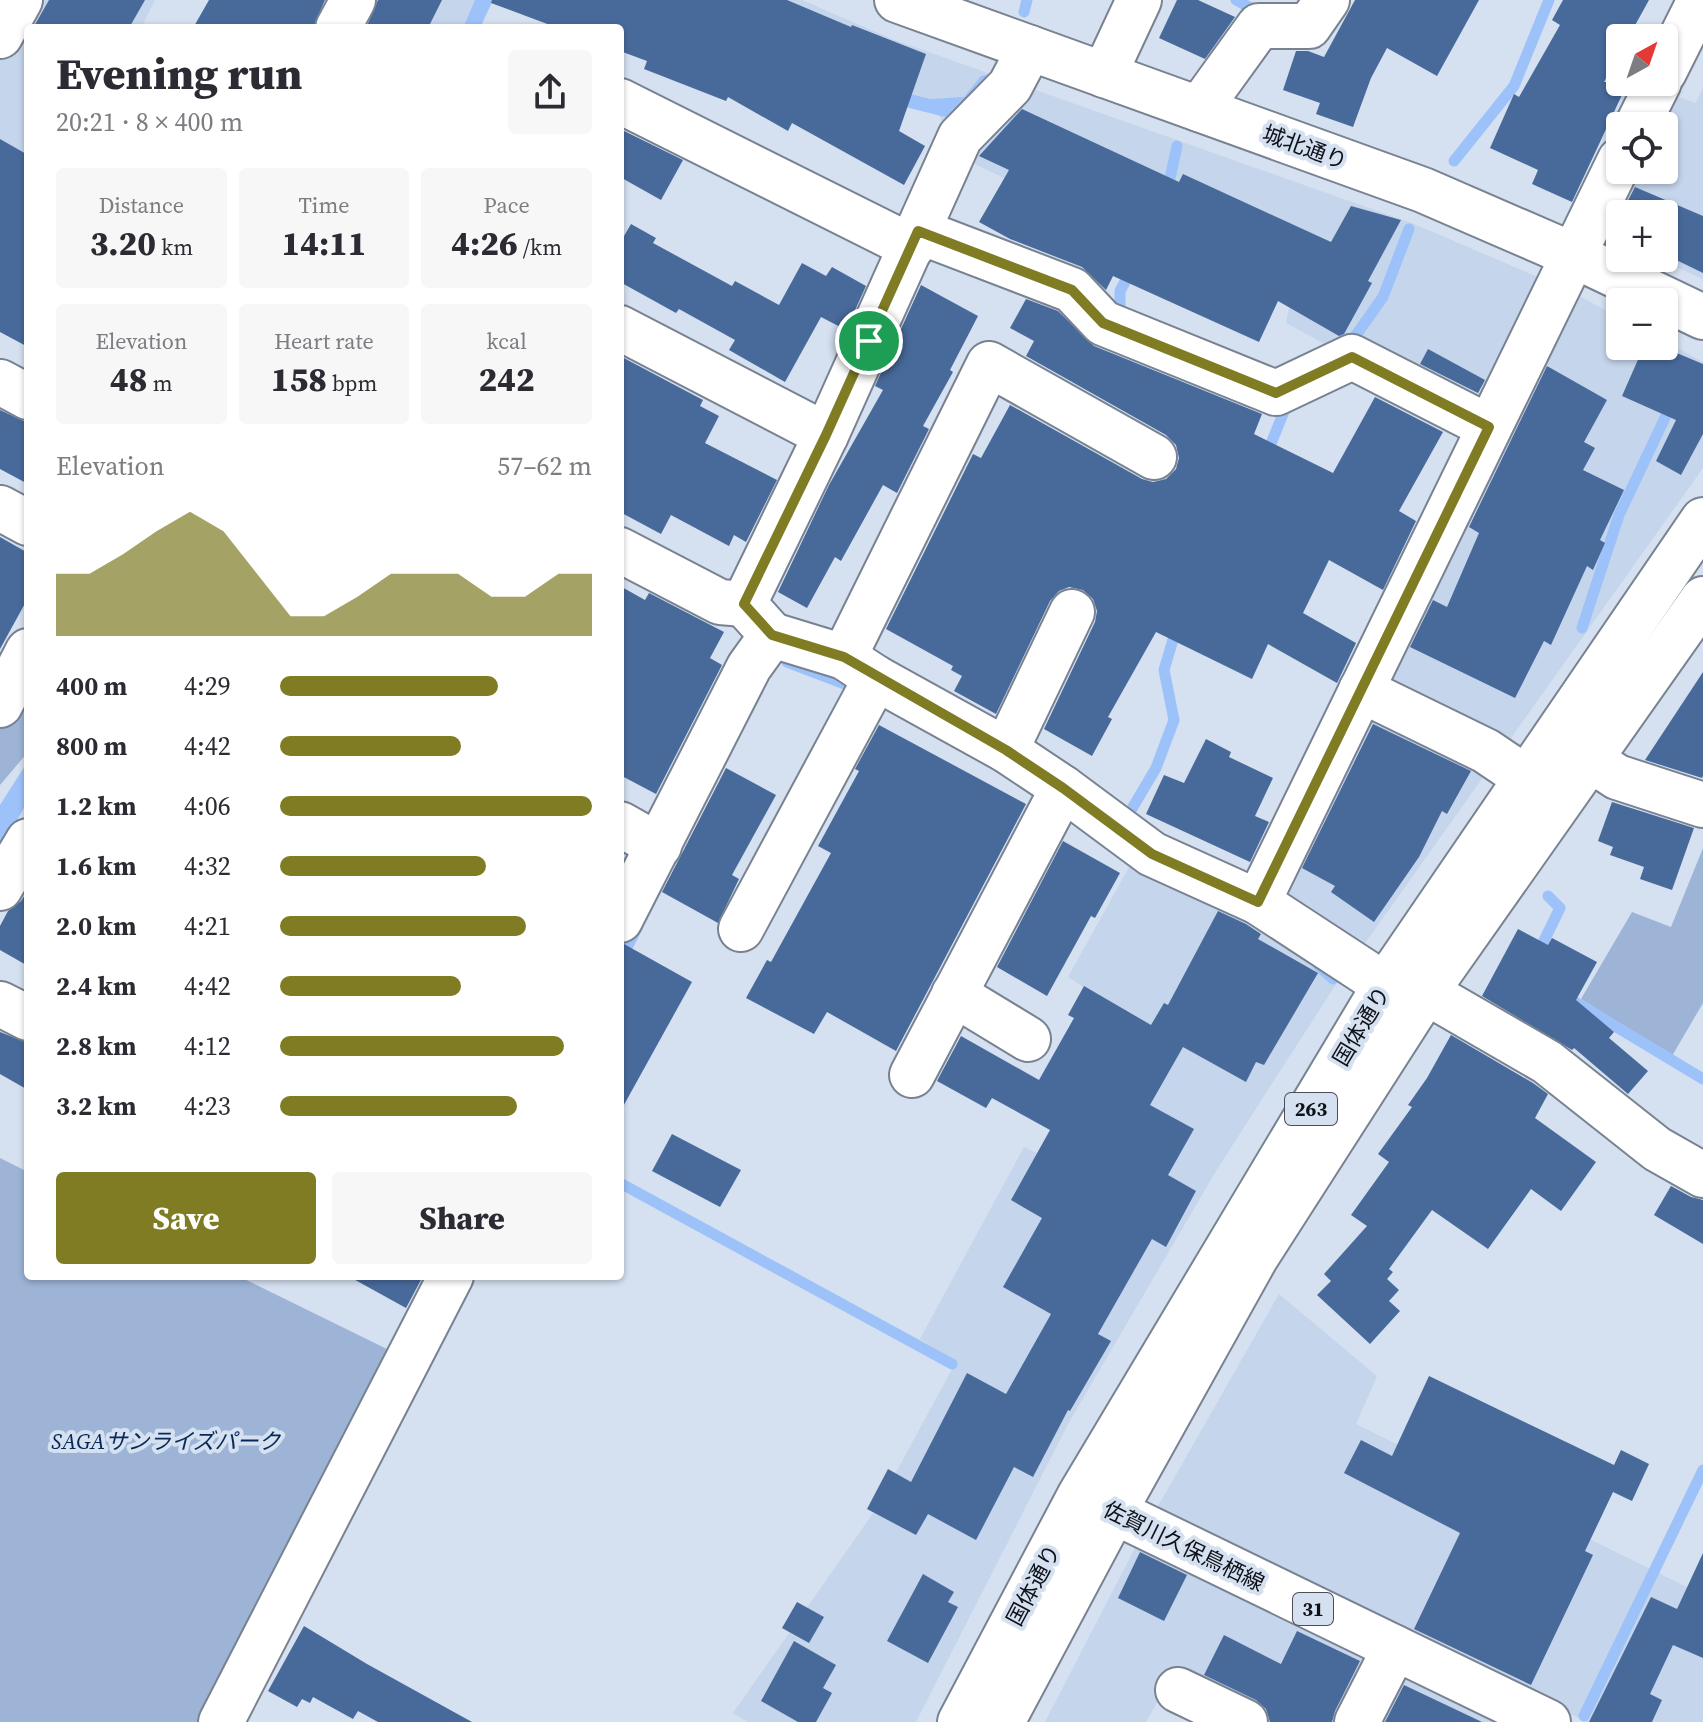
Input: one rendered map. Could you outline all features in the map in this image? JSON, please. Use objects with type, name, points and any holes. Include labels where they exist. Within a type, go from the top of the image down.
[{"type":"main road","points":[[0,36],[20,0]]},
{"type":"main road","points":[[340,24],[353,0]]},
{"type":"main road","name":"城北通り","points":[[897,0],[1423,190],[1573,255],[1703,317]]},
{"type":"main road","points":[[1104,75],[1139,0]]},
{"type":"main road","points":[[1199,109],[1268,25],[1309,26],[1327,0]]},
{"type":"main road","points":[[1678,44],[1700,0]]},
{"type":"main road","points":[[624,912],[749,667],[758,620],[826,435],[960,137],[1010,86],[1030,48]]},
{"type":"main road","points":[[624,103],[915,239],[1072,290],[1103,323],[1276,393],[1352,357],[1489,427]]},
{"type":"main road","points":[[1258,902],[1608,184]]},
{"type":"main road","points":[[624,330],[826,435]]},
{"type":"main road","points":[[741,929],[860,680],[989,364],[1154,457]]},
{"type":"main road","points":[[0,382],[24,395]]},
{"type":"main road","points":[[0,508],[24,521]]},
{"type":"main road","name":"国体通り","points":[[960,1722],[1097,1504],[1406,989],[1526,778],[1703,520]]},
{"type":"main road","points":[[624,552],[758,620],[860,680],[1006,750],[1056,802],[1152,854],[1258,902],[1406,989],[1547,1062],[1657,1149],[1703,1175]]},
{"type":"main road","name":"国体通り","points":[[1406,989],[1590,759],[1703,599]]},
{"type":"main road","points":[[1006,750],[1072,612]]},
{"type":"main road","points":[[0,705],[24,659]]},
{"type":"main road","points":[[1361,690],[1486,751],[1526,778]]},
{"type":"main road","points":[[1590,759],[1617,777],[1703,805]]},
{"type":"main road","points":[[912,1075],[1056,802]]},
{"type":"main road","points":[[624,826],[659,846]]},
{"type":"main road","points":[[954,994],[1028,1039]]},
{"type":"main road","points":[[0,1004],[24,1016]]},
{"type":"main road","points":[[240,1718],[449,1280]]},
{"type":"main road","name":"国体通り","points":[[1002,1722],[1097,1504]]},
{"type":"main road","name":"佐賀川久保鳥栖線","points":[[1097,1504],[1548,1722]]},
{"type":"main road","points":[[1357,1722],[1395,1648]]},
{"type":"main road","points":[[1178,1690],[1245,1722]]},
{"type":"shaded area","points":[[0,0],[155,0],[143,24],[24,24],[24,238],[0,233]]},
{"type":"shaded area","points":[[363,0],[482,0],[473,24],[378,24],[356,12]]},
{"type":"shaded area","points":[[475,0],[493,0],[482,24],[465,24]]},
{"type":"shaded area","points":[[647,0],[802,0],[892,39],[1414,224],[1568,290],[1606,310],[1606,360],[1678,360],[1678,349],[1703,362],[1703,468],[1336,984],[1216,1171],[1068,1424],[916,1722],[748,1722],[733,1713],[876,1509],[956,1362],[920,1339],[1024,1147],[1050,1159],[1129,1016],[1068,977],[1147,835],[1274,894],[1497,438],[1286,323],[1292,294],[1137,243],[967,160],[936,111]]},
{"type":"shaded area","points":[[993,74],[971,110],[945,117],[874,99],[882,87],[930,99],[964,97],[981,76]]},
{"type":"shaded area","points":[[1703,87],[1703,279],[1678,268],[1678,200],[1614,200],[1622,184],[1678,184],[1678,112],[1657,112],[1665,96],[1696,103]]},
{"type":"shaded area","points":[[1606,218],[1606,235],[1599,232]]},
{"type":"shaded area","points":[[24,767],[24,808],[0,849],[0,805]]},
{"type":"shaded area","points":[[1279,1294],[1377,1376],[1356,1424],[1703,1595],[1703,1722],[1587,1722],[1153,1515]]},
{"type":"shaded area","points":[[1136,1546],[1505,1722],[1265,1722],[1171,1677],[1146,1722],[1045,1722]]},
{"type":"green space","points":[[24,682],[24,757],[0,785],[0,728]]},
{"type":"green space","points":[[1703,848],[1703,1003],[1672,1056],[1581,999],[1632,912],[1671,927]]},
{"type":"green space","name":"SAGAサンライズパーク","points":[[0,1158],[24,1170],[24,1280],[246,1280],[395,1353],[210,1722],[0,1722]]},
{"type":"building","points":[[49,0],[145,0],[131,24],[35,24]]},
{"type":"building","points":[[209,0],[325,0],[315,24],[195,24]]},
{"type":"building","points":[[378,0],[442,0],[430,24],[368,24]]},
{"type":"building","points":[[492,0],[787,0],[926,54],[899,131],[925,146],[904,185],[792,123],[788,131],[728,97],[726,101],[644,69],[647,61],[624,52],[624,24],[547,24],[491,3]]},
{"type":"building","points":[[1177,0],[1198,0],[1235,17],[1205,59],[1159,38]]},
{"type":"building","points":[[1355,0],[1479,0],[1437,76],[1387,48],[1371,78],[1353,127],[1316,114],[1320,103],[1283,90],[1296,51],[1308,51],[1324,57]]},
{"type":"building","points":[[1563,0],[1649,0],[1636,24],[1606,24],[1606,96],[1621,96],[1614,112],[1606,112],[1606,129],[1572,202],[1532,184],[1538,170],[1490,148],[1514,94],[1519,97],[1560,25],[1552,20]]},
{"type":"building","points":[[1022,109],[1179,182],[1183,174],[1331,242],[1351,206],[1401,220],[1344,334],[1339,336],[1278,301],[1259,342],[1113,276],[1106,290],[1082,267],[1010,239],[979,222],[1009,170],[979,156]]},
{"type":"building","points":[[624,131],[683,160],[661,200],[624,179]]},
{"type":"building","points":[[0,139],[24,153],[24,345],[0,332]]},
{"type":"building","points":[[1635,187],[1665,200],[1628,200]]},
{"type":"building","points":[[1678,205],[1703,216],[1703,273],[1678,261]]},
{"type":"building","points":[[631,224],[656,238],[653,243],[732,286],[735,281],[779,305],[802,263],[826,276],[832,267],[866,286],[846,330],[821,317],[785,382],[729,350],[735,340],[679,309],[676,313],[624,284],[624,236]]},
{"type":"building","points":[[921,285],[978,316],[950,370],[953,372],[923,426],[929,429],[897,493],[883,485],[841,561],[835,557],[807,608],[778,592],[829,485],[883,390],[875,386]]},
{"type":"building","points":[[1026,299],[1058,311],[1094,346],[1262,414],[1254,434],[1333,473],[1375,397],[1443,432],[1399,511],[1416,521],[1383,590],[1329,560],[1303,613],[1356,643],[1337,683],[1268,644],[1252,679],[1156,632],[1108,717],[1112,719],[1092,756],[1044,729],[1095,622],[1097,611],[1093,599],[1083,590],[1069,587],[1059,591],[1050,601],[996,714],[954,691],[962,676],[951,670],[953,666],[886,629],[973,454],[981,458],[1010,405],[1142,479],[1153,482],[1166,479],[1176,469],[1179,458],[1176,445],[1166,435],[1026,356],[1034,341],[1010,328]]},
{"type":"building","points":[[1428,349],[1485,380],[1478,393],[1420,364]]},
{"type":"building","points":[[1678,354],[1703,364],[1703,434],[1681,475],[1656,461],[1676,420],[1622,396],[1638,360],[1678,360]]},
{"type":"building","points":[[624,358],[703,400],[700,406],[719,416],[705,443],[777,480],[746,542],[734,535],[729,546],[671,515],[661,534],[624,514]]},
{"type":"building","points":[[1547,366],[1607,400],[1584,442],[1595,448],[1583,470],[1624,490],[1600,540],[1605,543],[1593,570],[1587,566],[1551,645],[1544,641],[1515,698],[1410,647],[1433,600],[1447,607],[1479,533],[1469,527]]},
{"type":"building","points":[[0,410],[24,421],[24,482],[0,469]]},
{"type":"building","points":[[0,537],[24,551],[24,605],[0,649]]},
{"type":"building","points":[[624,588],[645,600],[649,593],[724,632],[710,658],[722,665],[656,794],[624,777]]},
{"type":"building","points":[[1703,672],[1703,776],[1702,778],[1645,760]]},
{"type":"building","points":[[1373,724],[1471,771],[1447,814],[1442,811],[1419,857],[1374,922],[1331,892],[1335,886],[1302,868]]},
{"type":"building","points":[[879,725],[1026,804],[896,1051],[827,1012],[814,1034],[746,998],[767,960],[771,962],[831,853],[818,846],[859,771],[855,769]]},
{"type":"building","points":[[1206,739],[1231,752],[1229,757],[1273,778],[1255,816],[1269,822],[1250,862],[1146,814],[1164,775],[1184,783]]},
{"type":"building","points":[[726,768],[776,795],[732,875],[739,879],[718,923],[662,892]]},
{"type":"building","points":[[1612,802],[1694,828],[1672,890],[1640,879],[1644,867],[1610,855],[1613,847],[1598,841]]},
{"type":"building","points":[[1063,841],[1120,873],[1095,918],[1091,916],[1047,996],[997,967]]},
{"type":"building","points":[[24,896],[24,964],[0,950],[0,926],[8,911]]},
{"type":"building","points":[[1218,911],[1246,924],[1261,934],[1258,939],[1318,973],[1264,1065],[1256,1062],[1246,1082],[1183,1047],[1150,1105],[1194,1129],[1168,1175],[1196,1191],[1166,1247],[1152,1239],[1098,1334],[1111,1341],[1068,1410],[1033,1477],[1014,1467],[976,1540],[928,1514],[916,1535],[867,1509],[888,1469],[911,1482],[967,1373],[1006,1394],[1051,1314],[1003,1287],[1042,1218],[1011,1200],[1050,1130],[992,1098],[986,1108],[937,1081],[961,1036],[1039,1080],[1074,1018],[1068,1015],[1084,986],[1151,1025],[1164,1003],[1168,1005]]},
{"type":"building","points":[[1518,929],[1548,945],[1552,938],[1597,962],[1576,1000],[1614,1032],[1609,1038],[1648,1071],[1628,1094],[1574,1048],[1572,1050],[1482,996]]},
{"type":"building","points":[[624,944],[692,982],[624,1105]]},
{"type":"building","points":[[0,1032],[24,1041],[24,1088],[0,1074]]},
{"type":"building","points":[[1451,1035],[1548,1094],[1535,1118],[1596,1162],[1561,1211],[1531,1189],[1488,1249],[1432,1210],[1389,1269],[1393,1272],[1387,1279],[1399,1290],[1389,1301],[1400,1311],[1370,1344],[1317,1295],[1331,1281],[1324,1274],[1367,1226],[1351,1215],[1389,1162],[1378,1154],[1412,1107],[1408,1105]]},
{"type":"building","points":[[672,1134],[741,1170],[720,1207],[652,1171]]},
{"type":"building","points":[[1671,1186],[1703,1200],[1703,1244],[1654,1215]]},
{"type":"building","points":[[355,1280],[421,1280],[406,1308]]},
{"type":"building","points":[[1429,1376],[1614,1465],[1621,1450],[1649,1464],[1632,1501],[1613,1492],[1585,1551],[1593,1555],[1531,1685],[1414,1629],[1460,1533],[1344,1473],[1361,1440],[1392,1456]]},
{"type":"building","points":[[1140,1552],[1187,1575],[1164,1621],[1118,1598]]},
{"type":"building","points":[[1703,1553],[1703,1658],[1673,1645],[1650,1694],[1662,1700],[1652,1722],[1589,1722],[1651,1597],[1677,1609]]},
{"type":"building","points":[[923,1574],[954,1592],[948,1602],[958,1607],[928,1663],[887,1641]]},
{"type":"building","points":[[797,1602],[824,1617],[809,1643],[782,1628]]},
{"type":"building","points":[[304,1626],[472,1722],[378,1722],[358,1711],[353,1719],[313,1697],[310,1703],[302,1699],[297,1707],[268,1691]]},
{"type":"building","points":[[1297,1631],[1360,1661],[1332,1722],[1270,1722],[1266,1709],[1256,1700],[1204,1675],[1224,1635],[1281,1664]]},
{"type":"building","points":[[794,1641],[836,1665],[823,1688],[832,1693],[816,1722],[798,1722],[761,1701]]},
{"type":"building","points":[[1404,1685],[1482,1722],[1385,1722]]},
{"type":"waterway","points":[[1024,12],[1027,0]]},
{"type":"waterway","points":[[1236,0],[1251,8],[1257,16]]},
{"type":"waterway","points":[[1454,161],[1514,86],[1549,0]]},
{"type":"waterway","points":[[1167,192],[1177,146]]},
{"type":"waterway","points":[[1354,338],[1383,297],[1409,229]]},
{"type":"waterway","points":[[1125,318],[1120,315],[1120,291],[1132,269]]},
{"type":"waterway","points":[[1266,456],[1289,403]]},
{"type":"waterway","points":[[1582,628],[1619,515],[1671,405]]},
{"type":"waterway","points":[[1127,817],[1156,768],[1174,720],[1164,670],[1177,626]]},
{"type":"waterway","points":[[787,662],[853,687]]},
{"type":"waterway","points":[[1538,953],[1560,908],[1548,896]]},
{"type":"waterway","points":[[624,953],[638,926]]},
{"type":"waterway","points":[[1318,965],[1333,979]]},
{"type":"waterway","points":[[1575,1002],[1703,1079]]},
{"type":"waterway","points":[[624,1185],[952,1364]]},
{"type":"waterway","points":[[1584,1716],[1703,1470]]},
{"type":"route","points":[[918,231],[1072,290],[1103,323],[1276,393],[1352,357],[1489,427],[1258,902],[1152,854],[1006,750],[844,657],[772,635],[744,604],[869,341],[918,231]]}]
